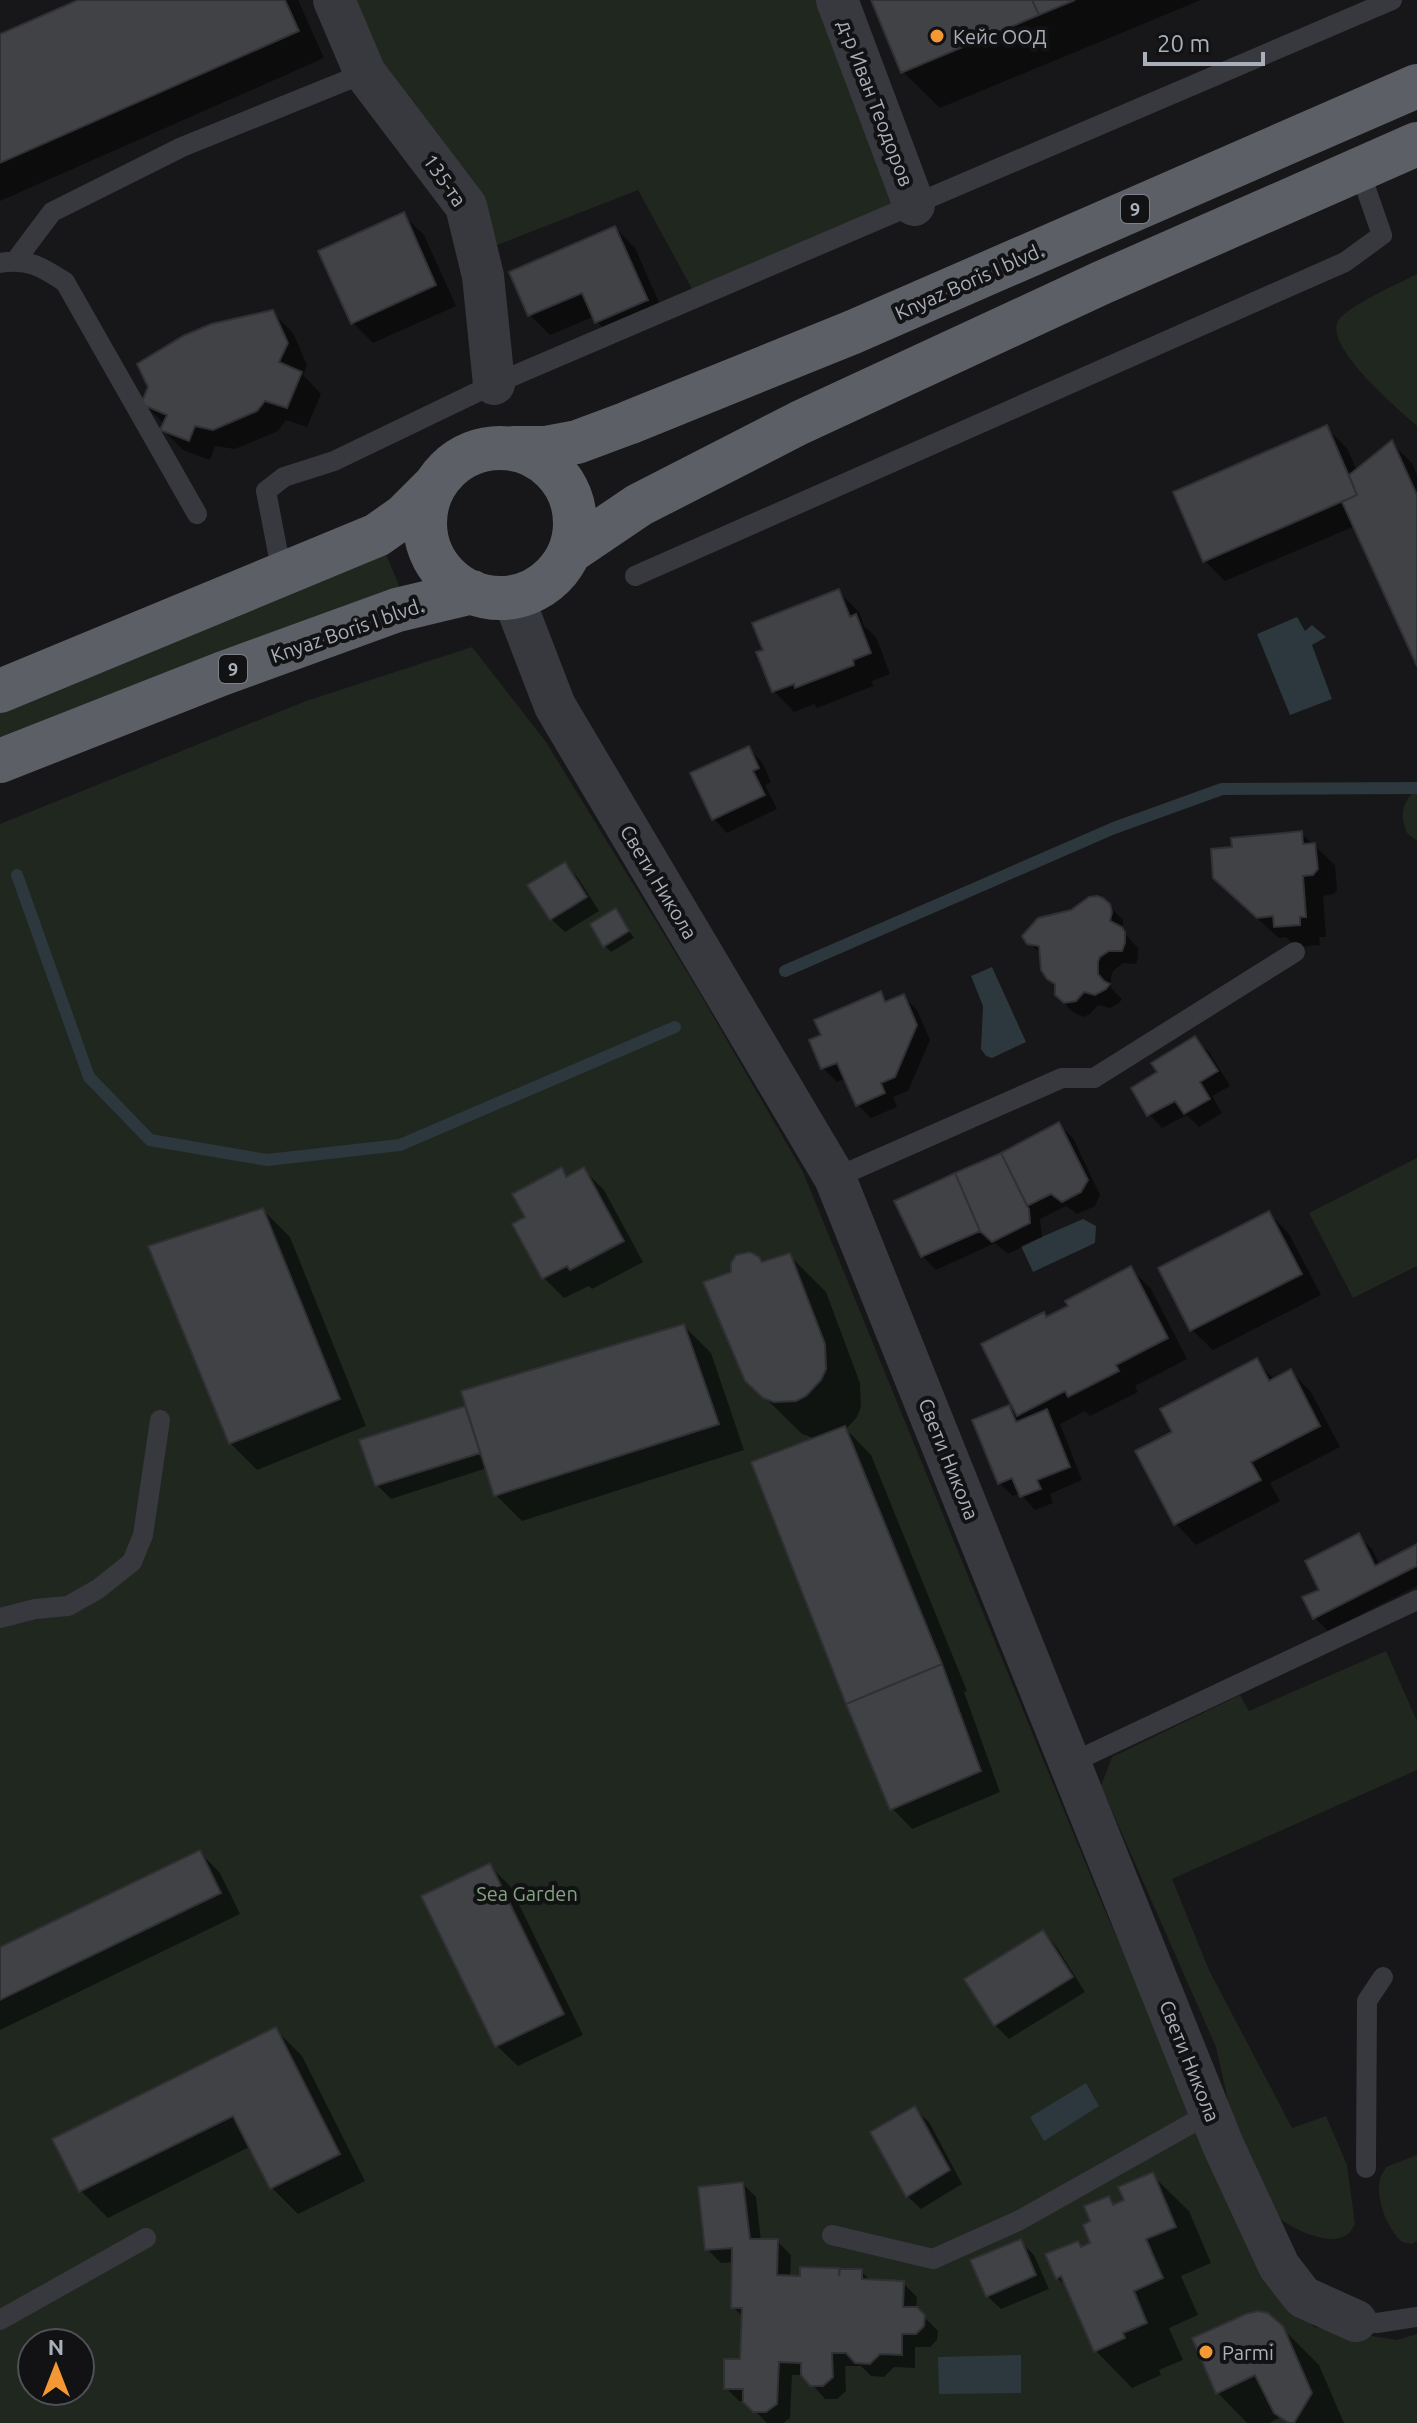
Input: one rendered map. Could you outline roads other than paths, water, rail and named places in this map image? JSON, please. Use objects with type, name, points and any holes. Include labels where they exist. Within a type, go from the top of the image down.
[{"type":"highway","name":"Knyaz Boris I blvd.","points":[[513,448],[545,448],[577,442],[628,423],[853,332],[1417,86]]},
{"type":"highway","name":"9","points":[[492,595],[537,589],[557,572],[571,551],[639,505],[799,423],[1101,283],[1417,144]]},
{"type":"highway","name":"9","points":[[0,691],[377,535],[404,516],[448,468],[467,454],[490,448],[513,448]]},
{"type":"highway","points":[[513,448],[535,455],[553,468],[566,486],[575,506],[576,529],[571,551]]},
{"type":"highway","points":[[434,486],[426,506],[424,527],[429,548],[439,567],[453,582],[492,595]]},
{"type":"highway","name":"Knyaz Boris I blvd.","points":[[0,761],[382,615],[433,600],[492,595]]},
{"type":"street","name":"135-та","points":[[334,0],[365,73],[466,206],[483,276],[494,384]]},
{"type":"street","name":"д-р Иван Теодоров","points":[[837,0],[914,205]]},
{"type":"street","name":"Свети Никола","points":[[492,595],[835,1178],[1223,2145],[1279,2266],[1303,2297],[1356,2321]]},
{"type":"lane","points":[[282,574],[266,491],[284,477],[334,461],[494,384],[1392,0]]},
{"type":"lane","points":[[8,261],[52,212],[182,147],[365,73]]},
{"type":"lane","points":[[635,576],[1345,262],[1382,235],[1359,169]]},
{"type":"lane","points":[[8,261],[41,266],[65,282],[197,514]]},
{"type":"lane","points":[[835,1178],[1062,1078],[1094,1078],[1295,952]]},
{"type":"lane","points":[[0,1618],[35,1609],[68,1606],[98,1589],[132,1562],[143,1535],[160,1420]]},
{"type":"lane","points":[[1071,1763],[1417,1600]]},
{"type":"lane","points":[[1366,2168],[1367,2001],[1383,1977]]},
{"type":"lane","points":[[832,2235],[933,2259],[1018,2221],[1210,2113]]},
{"type":"lane","points":[[0,2320],[146,2238]]},
{"type":"lane","points":[[1356,2321],[1377,2323],[1417,2317]]},
{"type":"waterway","points":[[785,971],[1114,828],[1222,789],[1417,788]]},
{"type":"waterway","points":[[17,875],[89,1077],[150,1140],[267,1160],[400,1145],[675,1027]]},
{"type":"place","name":"Кейс ООД","points":[[937,36]]},
{"type":"place","name":"Parmi","points":[[1206,2352]]},
{"type":"park label","name":"Sea Garden","points":[[527,1893]]}]
